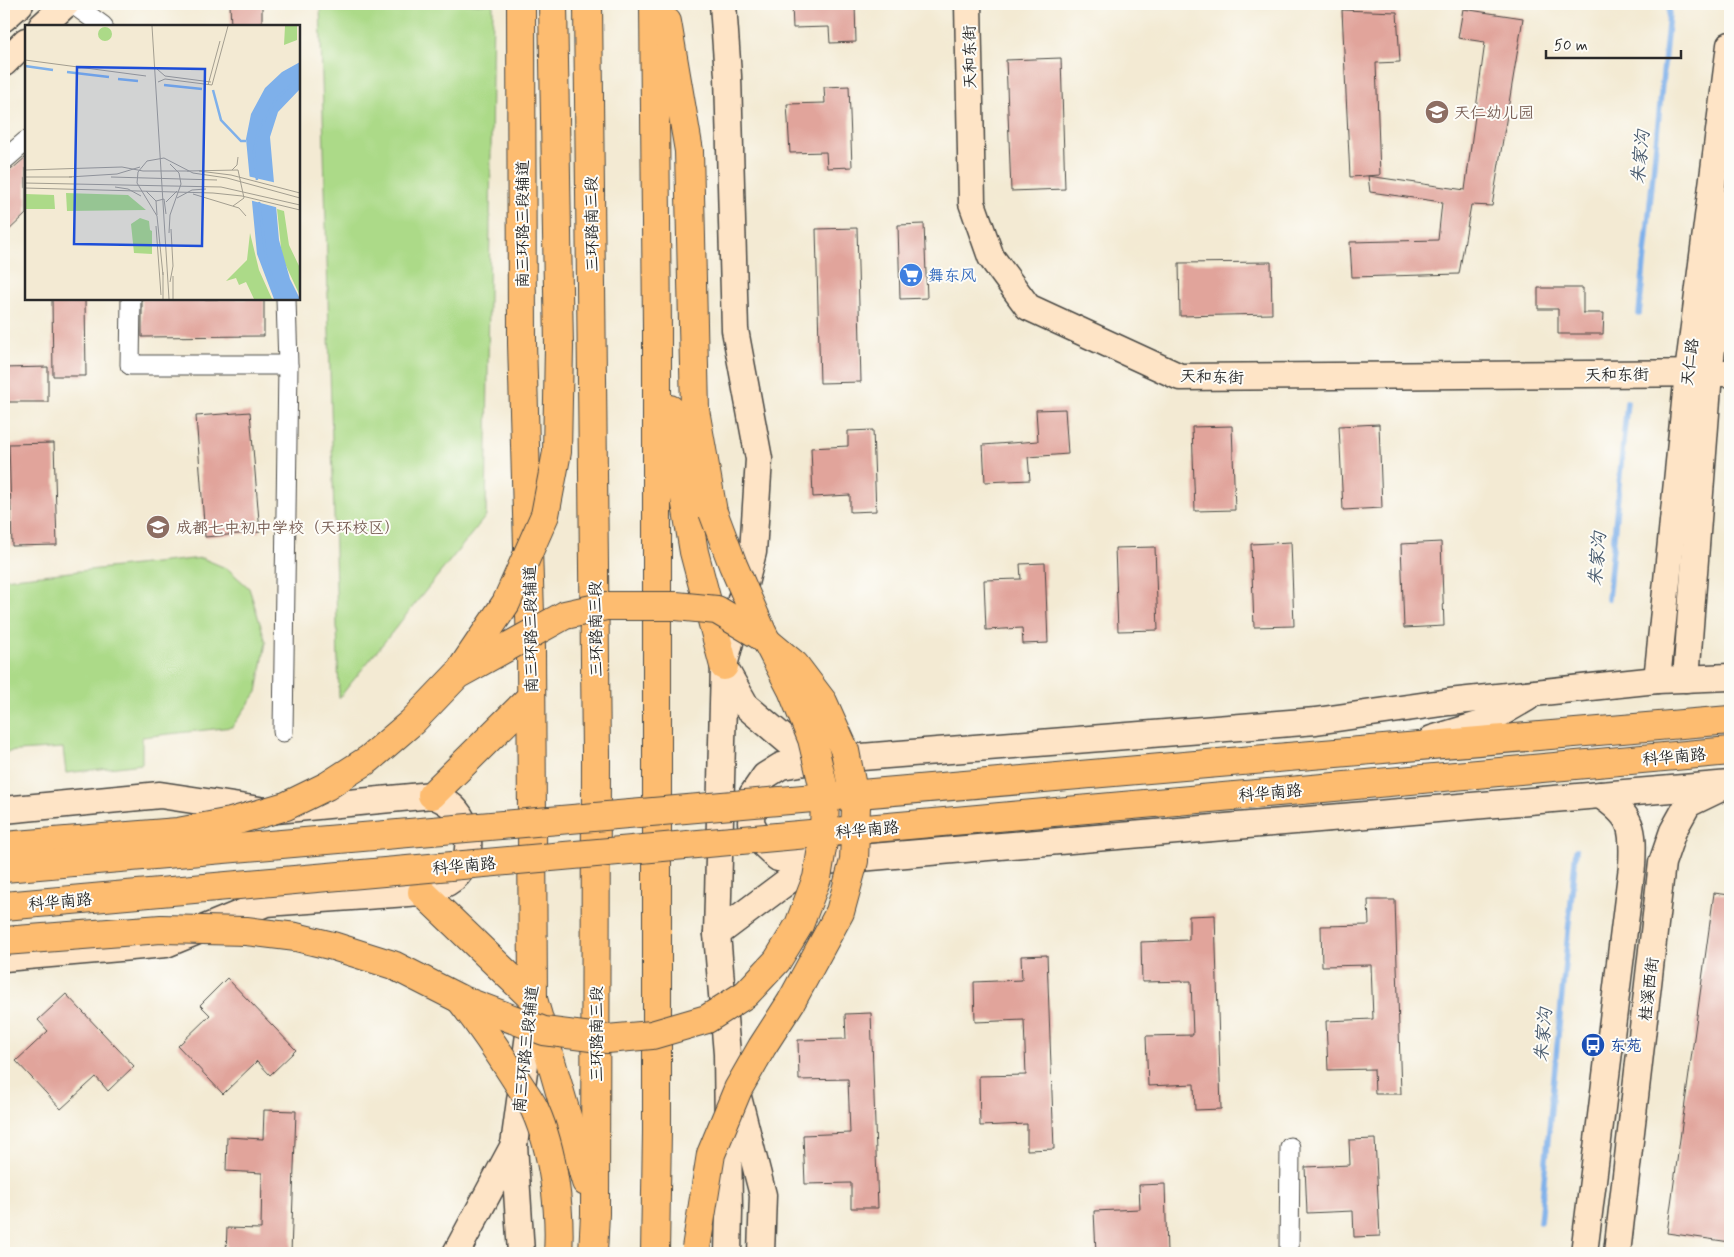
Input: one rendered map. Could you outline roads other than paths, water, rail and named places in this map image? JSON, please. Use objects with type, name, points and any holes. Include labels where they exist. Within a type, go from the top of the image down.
[{"type":"main road","points":[[4,18],[20,4]]},
{"type":"main road","points":[[43,25],[66,4]]},
{"type":"main road","name":"南三环路三段辅道","points":[[521,4],[522,343],[531,697],[533,999],[514,1145],[521,1253]]},
{"type":"main road","points":[[4,846],[178,832],[231,822],[286,806],[327,786],[369,759],[412,722],[457,675],[506,603],[545,515],[557,452],[559,347],[552,4]]},
{"type":"main road","name":"三环路南三段","points":[[588,4],[596,754],[595,1214],[593,1253]]},
{"type":"main road","points":[[654,4],[657,329],[657,1131],[655,1253]]},
{"type":"main road","points":[[4,941],[161,929],[256,932],[296,937],[333,946],[393,965],[460,999],[544,1030],[607,1039],[652,1035],[707,1019],[746,994],[777,961],[799,925],[817,878],[824,836],[825,793],[812,739],[792,690],[763,634],[733,565],[713,512],[695,410],[689,151],[664,4]]},
{"type":"main road","points":[[723,4],[728,76],[735,330],[759,459],[753,552],[724,666],[717,934],[727,1054],[728,1253]]},
{"type":"main road","name":"天和东街","points":[[968,4],[972,203],[991,257],[1028,307],[1180,378],[1709,373]]},
{"type":"main road","points":[[4,63],[25,42]]},
{"type":"main road","name":"天仁路","points":[[1686,679],[1709,373],[1730,45]]},
{"type":"main road","name":"天仁路","points":[[1657,680],[1709,373],[1730,205]]},
{"type":"main road","points":[[657,329],[694,552],[724,666],[746,706],[811,761]]},
{"type":"main road","points":[[457,675],[565,615],[606,606],[676,606],[717,610],[759,635],[795,665],[823,702],[845,751],[856,806],[854,861],[840,912],[791,1002],[738,1089],[711,1154],[695,1251]]},
{"type":"main road","points":[[1730,677],[1657,680],[1536,692],[1316,721],[811,761],[781,766],[765,776],[752,795],[751,823],[761,842],[778,858],[813,862],[1730,784]]},
{"type":"main road","points":[[1405,747],[1482,724],[1536,692]]},
{"type":"main road","points":[[432,794],[531,697]]},
{"type":"main road","name":"科华南路","points":[[4,868],[1730,720]]},
{"type":"main road","name":"科华南路","points":[[4,906],[1730,751]]},
{"type":"main road","points":[[1464,775],[1510,803]]},
{"type":"main road","name":"桂溪西街","points":[[1617,1253],[1662,863],[1673,831],[1688,804],[1730,784]]},
{"type":"main road","points":[[4,810],[160,795],[266,811],[432,794],[450,804],[464,820],[469,842],[466,862],[455,877],[439,888],[422,892],[266,903],[166,944],[4,958]]},
{"type":"main road","name":"桂溪西街","points":[[1584,1253],[1633,846],[1632,829],[1620,809],[1600,795]]},
{"type":"main road","points":[[717,934],[813,862]]},
{"type":"main road","points":[[422,892],[533,999],[595,1214]]},
{"type":"main road","points":[[460,999],[487,1035],[535,1109],[547,1143],[555,1192],[559,1237],[558,1253]]},
{"type":"main road","points":[[727,1054],[763,1194],[760,1253]]},
{"type":"main road","points":[[456,1253],[514,1145]]},
{"type":"street","points":[[73,4],[101,25]]},
{"type":"street","points":[[4,160],[25,142]]},
{"type":"street","points":[[131,300],[130,365],[288,365]]},
{"type":"street","points":[[283,732],[288,365],[286,300]]},
{"type":"street","points":[[1289,1253],[1290,1147]]},
{"type":"waterway","name":"朱家沟","points":[[1639,314],[1670,4]]},
{"type":"waterway","name":"朱家沟","points":[[1608,599],[1627,402]]},
{"type":"waterway","name":"朱家沟","points":[[1540,1222],[1576,850]]},
{"type":"place","name":"天仁幼儿园","points":[[1437,112]]},
{"type":"place","name":"舞东风","points":[[911,275]]},
{"type":"place","name":"成都七中初中学校（天环校区）","points":[[158,527]]},
{"type":"place","name":"东苑","points":[[1593,1045]]}]
